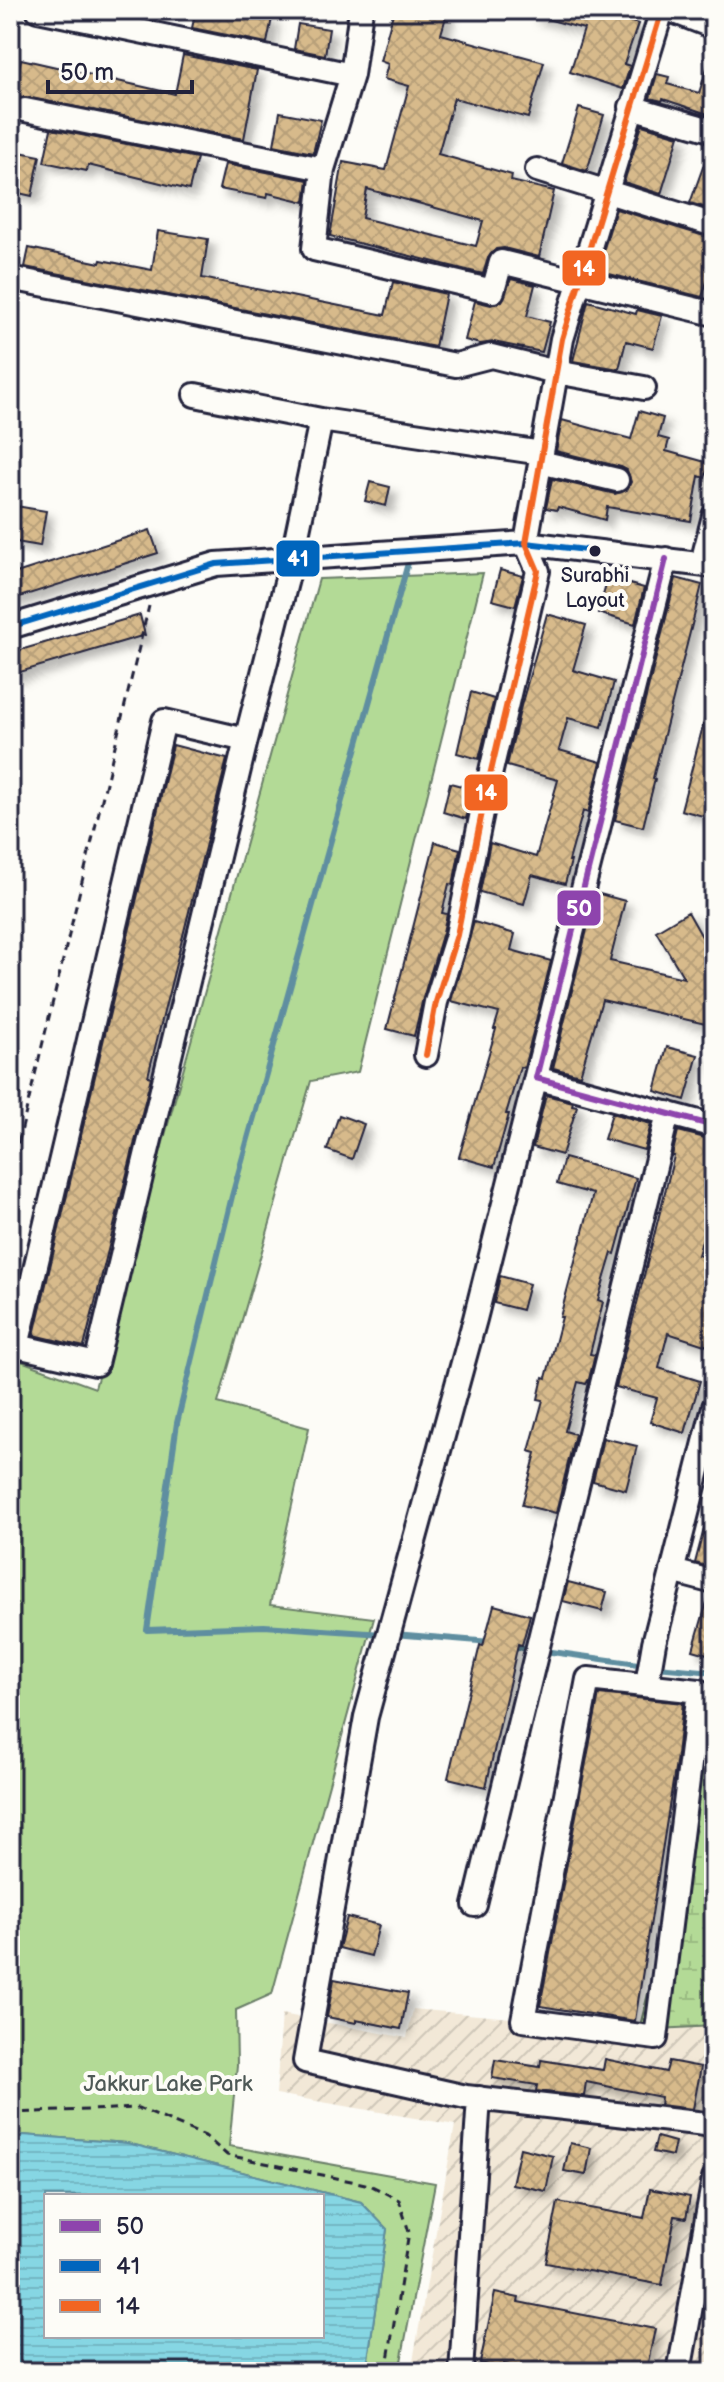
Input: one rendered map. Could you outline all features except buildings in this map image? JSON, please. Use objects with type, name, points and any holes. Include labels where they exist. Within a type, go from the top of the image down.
[{"type":"street","points":[[38,10],[352,75]]},
{"type":"street","points":[[361,10],[352,75],[323,169],[314,249],[493,291],[501,262],[714,314]]},
{"type":"street","points":[[426,1055],[436,1002],[457,935],[487,788],[538,571],[526,543],[562,339],[662,10]]},
{"type":"street","points":[[670,10],[714,27]]},
{"type":"street","points":[[631,107],[714,131]]},
{"type":"street","points":[[25,110],[323,169]]},
{"type":"street","points":[[537,170],[714,225]]},
{"type":"street","points":[[10,278],[456,365],[491,356],[644,388]]},
{"type":"street","points":[[195,395],[541,458],[617,480]]},
{"type":"street","points":[[246,740],[164,721],[17,1346],[96,1364],[292,559],[321,420]]},
{"type":"street","points":[[10,627],[216,564],[526,543],[708,564],[714,516]]},
{"type":"street","points":[[666,559],[475,1319],[366,1717],[305,2061],[479,2098],[714,2125]]},
{"type":"street","points":[[536,1078],[714,1126]]},
{"type":"street","points":[[475,1905],[668,1113]]},
{"type":"street","points":[[647,1681],[714,1407]]},
{"type":"street","points":[[672,1571],[714,1582]]},
{"type":"street","points":[[588,1679],[647,1681],[699,1691],[656,2038],[523,2020],[588,1679]]},
{"type":"street","points":[[461,2372],[479,2098]]},
{"type":"street","points":[[679,2372],[714,2179]]},
{"type":"path","points":[[15,1157],[154,583]]},
{"type":"path","points":[[10,2113],[138,2108],[205,2136],[227,2155],[370,2185],[399,2200],[409,2232],[386,2372]]},
{"type":"shaded area","points":[[413,2009],[639,2030],[714,2026],[714,2372],[411,2372],[455,2125],[276,2094],[282,2014],[407,2038]]},
{"type":"green space","name":"Jakkur Lake Park","points":[[483,573],[358,1072],[311,1081],[218,1403],[309,1428],[270,1605],[374,1618],[272,1994],[236,2010],[237,2065],[229,2146],[435,2183],[399,2372],[366,2372],[387,2229],[361,2202],[127,2143],[10,2136],[10,1357],[95,1388],[319,579]]},
{"type":"green space","points":[[714,1724],[714,2026],[639,2030]]},
{"type":"water","points":[[10,2136],[127,2143],[361,2202],[387,2229],[366,2372],[10,2372]]},
{"type":"waterway","points":[[383,1634],[264,1626],[147,1630],[177,1423],[232,1196],[408,563]]},
{"type":"waterway","points":[[394,1634],[491,1642]]},
{"type":"waterway","points":[[509,1646],[645,1665]]},
{"type":"waterway","points":[[656,1667],[714,1672]]},
{"type":"transit line","name":"14","points":[[426,1055],[436,1002],[457,935],[487,788],[538,571],[526,543],[562,339],[662,10]]},
{"type":"transit line","name":"41","points":[[10,627],[216,564],[526,543],[595,551]]},
{"type":"transit line","name":"50","points":[[666,559],[536,1078],[714,1126]]},
{"type":"place","name":"Surabhi Layout","points":[[595,551]]}]
